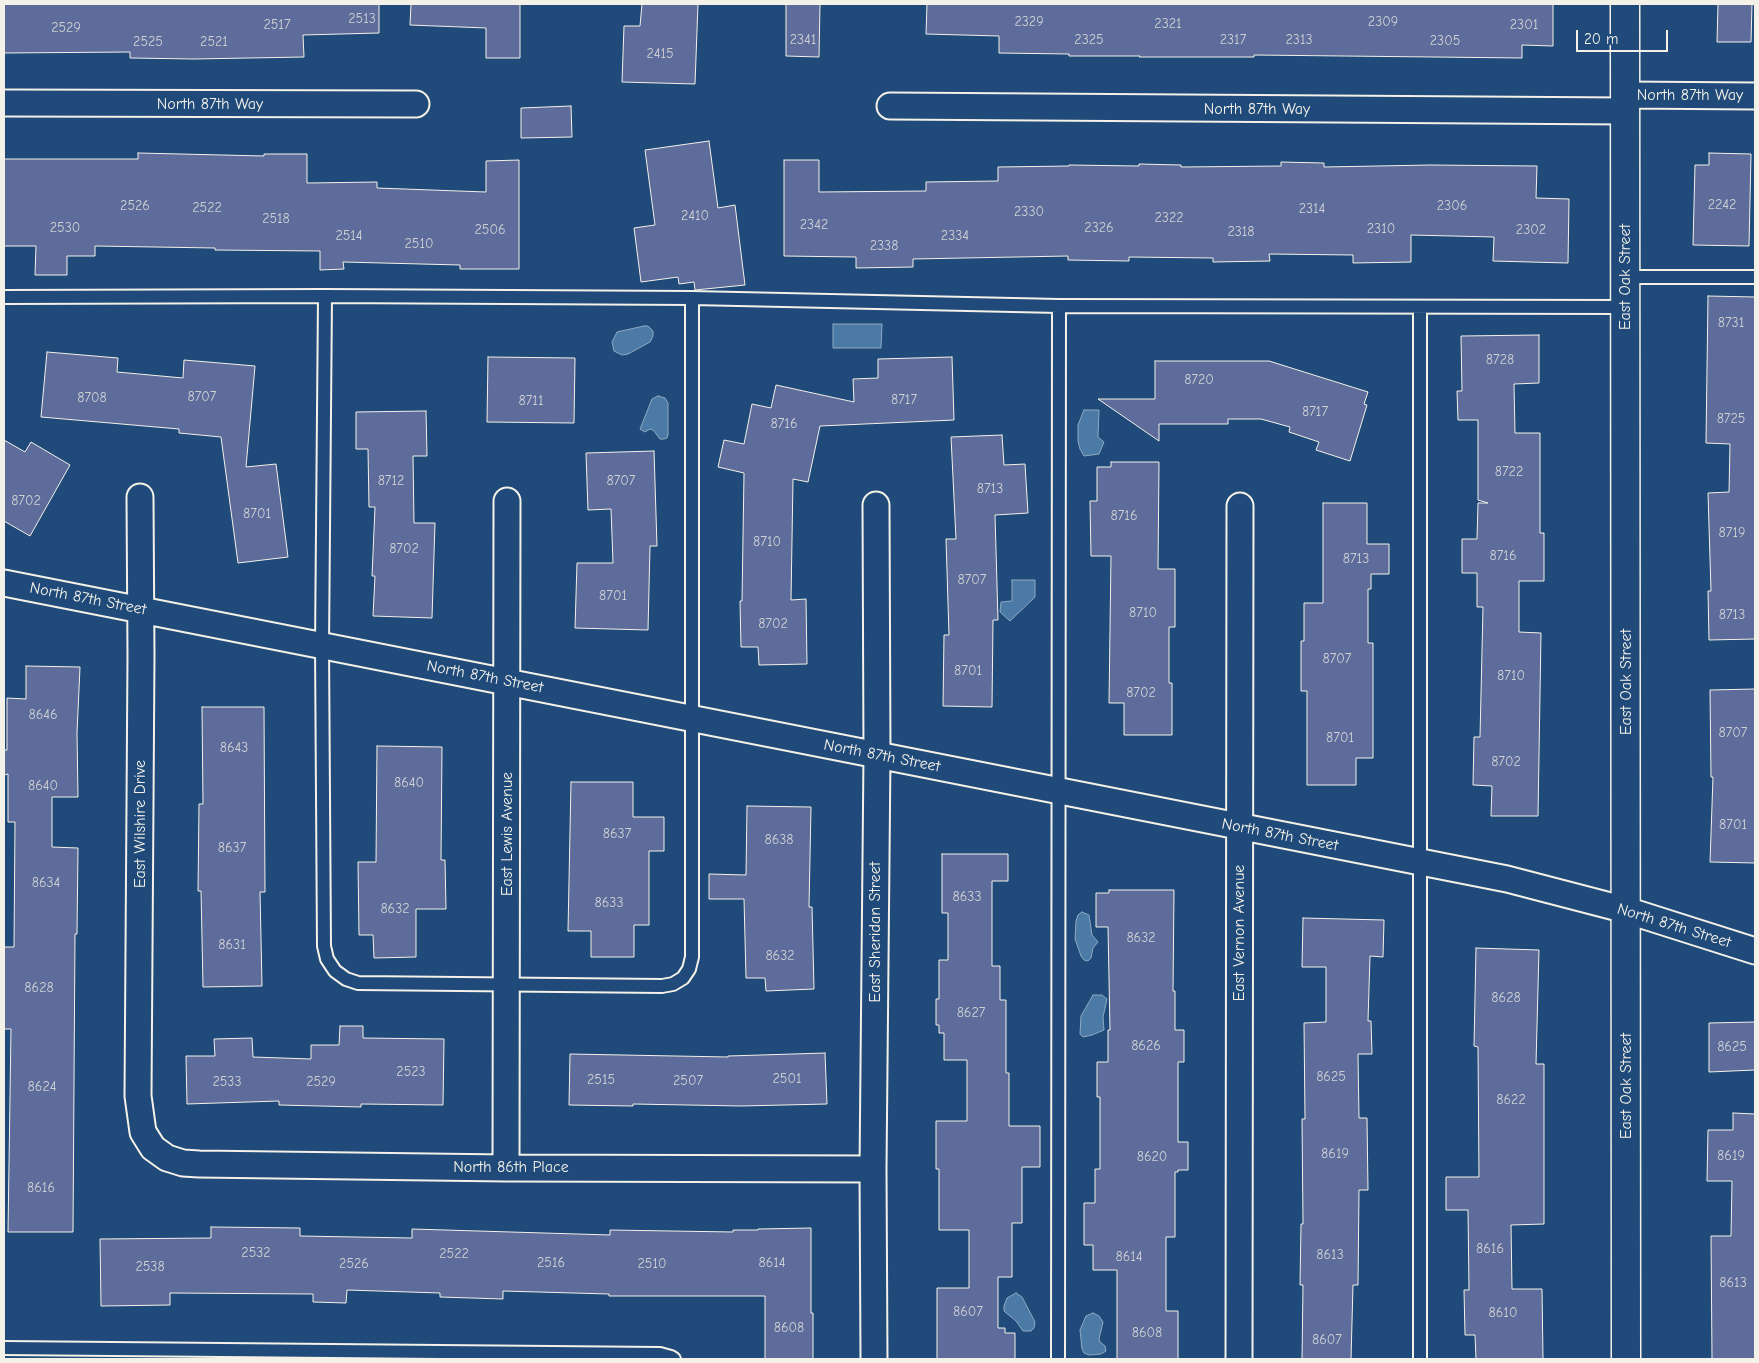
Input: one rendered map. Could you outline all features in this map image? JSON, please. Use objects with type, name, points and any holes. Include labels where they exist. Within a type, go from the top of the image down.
[{"type":"street","name":"East Oak Street","points":[[1624,4],[1626,1359]]},
{"type":"street","name":"North 87th Way","points":[[890,106],[1624,103],[1755,96]]},
{"type":"street","name":"North 87th Way","points":[[4,103],[416,104]]},
{"type":"street","name":"East Wilshire Drive","points":[[140,497],[138,1096],[142,1132],[153,1148]]},
{"type":"street","name":"East Lewis Avenue","points":[[506,1168],[507,501]]},
{"type":"street","name":"East Sheridan Street","points":[[874,1359],[873,1169],[877,755],[876,505]]},
{"type":"street","name":"East Vernon Avenue","points":[[1239,1359],[1240,506]]},
{"type":"street","name":"North 87th Street","points":[[4,583],[1507,879],[1626,910],[1755,951]]},
{"type":"street","name":"North 86th Place","points":[[153,1148],[167,1158],[183,1163],[199,1164],[506,1168],[873,1169]]},
{"type":"lane","points":[[1624,277],[1755,277]]},
{"type":"lane","points":[[325,296],[322,646],[324,946],[327,959],[334,971],[346,979],[358,983],[662,986],[673,984],[683,978],[689,969],[692,956],[692,298]]},
{"type":"lane","points":[[4,297],[692,298],[1059,306],[1624,307]]},
{"type":"lane","points":[[1058,1359],[1059,306]]},
{"type":"lane","points":[[1420,307],[1420,1359]]},
{"type":"lane","points":[[4,1348],[660,1354],[671,1356],[674,1359]]},
{"type":"water","points":[[833,324],[882,324],[881,348],[833,348]]},
{"type":"water","points":[[648,326],[653,331],[650,342],[628,354],[622,355],[614,351],[612,342],[617,332]]},
{"type":"water","points":[[658,396],[665,398],[668,403],[668,435],[664,439],[660,439],[653,430],[650,429],[645,432],[640,429],[652,399]]},
{"type":"water","points":[[1084,410],[1099,410],[1098,437],[1104,442],[1099,454],[1084,456],[1080,449],[1078,425]]},
{"type":"water","points":[[1012,580],[1035,580],[1035,597],[1010,621],[1000,612],[1001,602],[1012,601]]},
{"type":"water","points":[[1082,912],[1089,915],[1092,935],[1098,942],[1093,948],[1091,958],[1088,961],[1084,960],[1081,956],[1075,939],[1076,921],[1078,915]]},
{"type":"water","points":[[1093,995],[1102,995],[1107,999],[1103,1017],[1104,1030],[1083,1037],[1080,1034],[1081,1016]]},
{"type":"water","points":[[1016,1293],[1022,1297],[1035,1322],[1034,1328],[1031,1331],[1023,1331],[1016,1321],[1004,1311],[1007,1298]]},
{"type":"water","points":[[1093,1313],[1099,1316],[1103,1322],[1099,1339],[1105,1346],[1106,1351],[1101,1354],[1089,1355],[1084,1353],[1082,1349],[1080,1330],[1086,1316]]},
{"type":"building","points":[[4,4],[379,4],[379,33],[303,35],[304,57],[194,59],[130,58],[130,52],[4,53]]},
{"type":"building","points":[[411,4],[520,4],[520,58],[486,58],[486,28],[410,25]]},
{"type":"building","points":[[642,4],[698,4],[695,84],[622,82],[624,26],[640,26]]},
{"type":"building","points":[[786,4],[820,4],[819,57],[786,56]]},
{"type":"building","points":[[927,4],[1553,4],[1553,46],[1522,45],[1522,58],[1254,55],[1254,57],[1139,57],[999,53],[999,36],[926,34]]},
{"type":"building","points":[[1718,4],[1752,4],[1751,42],[1717,42]]},
{"type":"building","points":[[571,106],[572,137],[521,138],[521,108]]},
{"type":"building","points":[[709,141],[718,208],[735,205],[745,285],[695,290],[694,282],[679,284],[678,277],[641,282],[634,228],[655,225],[645,150]]},
{"type":"building","points":[[138,153],[264,156],[264,154],[307,154],[307,183],[377,182],[377,188],[486,192],[486,161],[519,160],[519,269],[460,269],[460,265],[343,262],[344,269],[320,270],[320,251],[95,246],[95,256],[67,256],[67,275],[35,275],[36,246],[4,246],[4,159],[138,159]]},
{"type":"building","points":[[1709,153],[1751,154],[1749,246],[1693,245],[1695,165],[1709,165]]},
{"type":"building","points":[[784,160],[819,160],[819,192],[926,191],[926,182],[998,181],[998,167],[1139,166],[1139,164],[1181,165],[1181,167],[1281,166],[1281,162],[1324,163],[1324,167],[1430,165],[1537,166],[1536,198],[1569,199],[1568,263],[1493,261],[1494,237],[1411,235],[1411,262],[1353,263],[1353,255],[1269,254],[1270,261],[1213,262],[1213,258],[1129,257],[1129,261],[1068,260],[1068,256],[913,259],[913,267],[856,268],[856,257],[784,256]]},
{"type":"building","points":[[1708,296],[1755,297],[1755,639],[1709,640],[1708,591],[1711,591],[1708,493],[1729,492],[1730,444],[1706,443]]},
{"type":"building","points":[[1539,335],[1539,383],[1514,384],[1515,433],[1540,433],[1540,533],[1544,533],[1544,581],[1519,581],[1519,632],[1541,633],[1538,816],[1491,816],[1492,786],[1473,785],[1474,737],[1480,737],[1483,607],[1477,607],[1477,573],[1462,573],[1462,539],[1477,539],[1478,503],[1488,503],[1478,500],[1478,420],[1458,420],[1457,391],[1462,391],[1461,336]]},
{"type":"building","points":[[47,352],[118,358],[117,372],[183,378],[184,360],[255,366],[246,467],[276,464],[288,557],[238,563],[221,437],[179,433],[179,429],[41,417]]},
{"type":"building","points":[[488,357],[575,358],[574,423],[487,422]]},
{"type":"building","points":[[952,357],[954,420],[820,426],[808,482],[793,479],[791,600],[806,599],[807,664],[759,665],[758,647],[741,647],[740,601],[742,601],[744,473],[718,467],[724,440],[744,444],[752,404],[771,408],[776,385],[854,402],[853,379],[878,378],[878,359]]},
{"type":"building","points":[[1155,361],[1269,361],[1368,392],[1364,404],[1367,405],[1350,461],[1316,450],[1319,442],[1289,432],[1290,427],[1261,419],[1228,419],[1228,424],[1159,424],[1159,441],[1098,399],[1155,399]]},
{"type":"building","points":[[426,411],[427,456],[413,456],[414,523],[435,523],[432,618],[373,616],[375,576],[372,576],[375,507],[369,507],[368,449],[356,449],[356,412]]},
{"type":"building","points":[[1002,435],[1004,465],[1025,464],[1028,513],[995,515],[998,620],[993,620],[992,707],[943,706],[944,635],[949,635],[946,539],[956,539],[951,437]]},
{"type":"building","points":[[4,440],[25,452],[31,442],[70,465],[30,536],[4,521]]},
{"type":"building","points":[[654,451],[657,546],[650,546],[648,630],[575,628],[577,563],[613,563],[611,509],[588,510],[586,453]]},
{"type":"building","points":[[1111,462],[1159,462],[1158,569],[1175,569],[1175,627],[1169,627],[1169,683],[1172,683],[1172,735],[1124,735],[1124,703],[1109,703],[1111,556],[1091,556],[1090,501],[1097,501],[1097,467],[1111,467]]},
{"type":"building","points":[[1323,503],[1367,503],[1367,544],[1389,544],[1389,574],[1371,574],[1371,589],[1368,589],[1368,643],[1373,643],[1373,758],[1356,758],[1356,785],[1307,785],[1307,691],[1301,691],[1301,641],[1304,641],[1304,603],[1323,603]]},
{"type":"building","points":[[26,666],[80,667],[77,733],[78,797],[52,797],[52,847],[78,848],[77,934],[75,934],[73,1232],[8,1232],[11,1029],[4,1029],[4,947],[14,947],[15,822],[8,822],[8,774],[4,775],[4,750],[7,750],[7,698],[26,699]]},
{"type":"building","points":[[1755,689],[1755,863],[1710,862],[1713,777],[1711,777],[1710,690]]},
{"type":"building","points":[[202,707],[264,707],[265,892],[260,892],[262,986],[203,987],[201,891],[198,891],[199,804],[203,804]]},
{"type":"building","points":[[377,746],[442,747],[441,860],[445,860],[446,909],[416,909],[416,957],[374,958],[373,935],[359,935],[358,862],[376,862]]},
{"type":"building","points":[[571,782],[633,782],[633,817],[664,817],[664,851],[649,851],[649,925],[634,925],[634,957],[591,957],[591,931],[568,931]]},
{"type":"building","points":[[747,806],[811,807],[809,907],[812,907],[814,989],[766,991],[765,978],[746,978],[744,899],[709,899],[709,874],[746,875]]},
{"type":"building","points":[[942,854],[1008,854],[1008,881],[992,881],[992,966],[1000,966],[1000,1000],[1006,1000],[1006,1073],[1009,1073],[1009,1126],[1040,1126],[1040,1167],[1022,1167],[1022,1223],[1012,1223],[1012,1277],[998,1277],[998,1328],[1005,1328],[1005,1333],[1015,1333],[1015,1359],[937,1359],[937,1288],[969,1288],[969,1230],[939,1230],[939,1169],[936,1169],[936,1121],[967,1121],[967,1060],[944,1060],[944,1033],[939,1033],[939,1025],[936,1025],[936,999],[939,999],[939,960],[948,960],[948,913],[942,913]]},
{"type":"building","points":[[1109,890],[1174,890],[1173,991],[1175,991],[1175,1030],[1184,1030],[1184,1062],[1178,1062],[1178,1142],[1188,1142],[1188,1170],[1178,1170],[1178,1172],[1175,1172],[1175,1237],[1166,1237],[1166,1311],[1178,1311],[1178,1359],[1117,1359],[1117,1270],[1093,1270],[1093,1245],[1084,1245],[1084,1203],[1095,1203],[1095,1169],[1100,1169],[1100,1097],[1097,1097],[1097,1062],[1108,1062],[1108,1030],[1110,1030],[1108,927],[1096,927],[1096,893],[1109,893]]},
{"type":"building","points":[[1303,918],[1384,920],[1383,957],[1370,956],[1368,1021],[1371,1021],[1372,1054],[1358,1054],[1359,1118],[1367,1118],[1368,1190],[1359,1190],[1358,1285],[1353,1285],[1351,1359],[1302,1359],[1303,1285],[1300,1285],[1301,1224],[1303,1224],[1302,1119],[1305,1119],[1304,1023],[1326,1022],[1326,967],[1302,967]]},
{"type":"building","points":[[1476,948],[1539,950],[1536,1064],[1544,1064],[1544,1224],[1511,1225],[1512,1289],[1542,1289],[1543,1359],[1476,1359],[1475,1335],[1465,1335],[1464,1290],[1469,1290],[1468,1210],[1446,1210],[1446,1177],[1479,1177],[1478,1047],[1474,1046]]},
{"type":"building","points":[[1755,1022],[1755,1070],[1709,1072],[1709,1023]]},
{"type":"building","points":[[340,1026],[363,1026],[363,1038],[444,1039],[443,1105],[361,1104],[361,1107],[279,1105],[279,1101],[187,1104],[186,1056],[215,1056],[214,1039],[252,1038],[253,1057],[311,1059],[311,1045],[339,1045]]},
{"type":"building","points":[[825,1053],[827,1104],[741,1106],[569,1105],[570,1054],[728,1057]]},
{"type":"building","points":[[1733,1113],[1755,1114],[1755,1359],[1712,1359],[1711,1236],[1731,1236],[1732,1181],[1707,1181],[1708,1130],[1733,1130]]},
{"type":"building","points":[[211,1227],[300,1228],[300,1236],[412,1238],[412,1229],[610,1235],[610,1230],[733,1232],[733,1230],[811,1228],[813,1359],[765,1359],[765,1296],[609,1296],[609,1294],[503,1291],[503,1299],[440,1297],[440,1293],[347,1290],[346,1303],[313,1302],[313,1294],[170,1293],[170,1305],[101,1306],[100,1239],[211,1238]]}]
